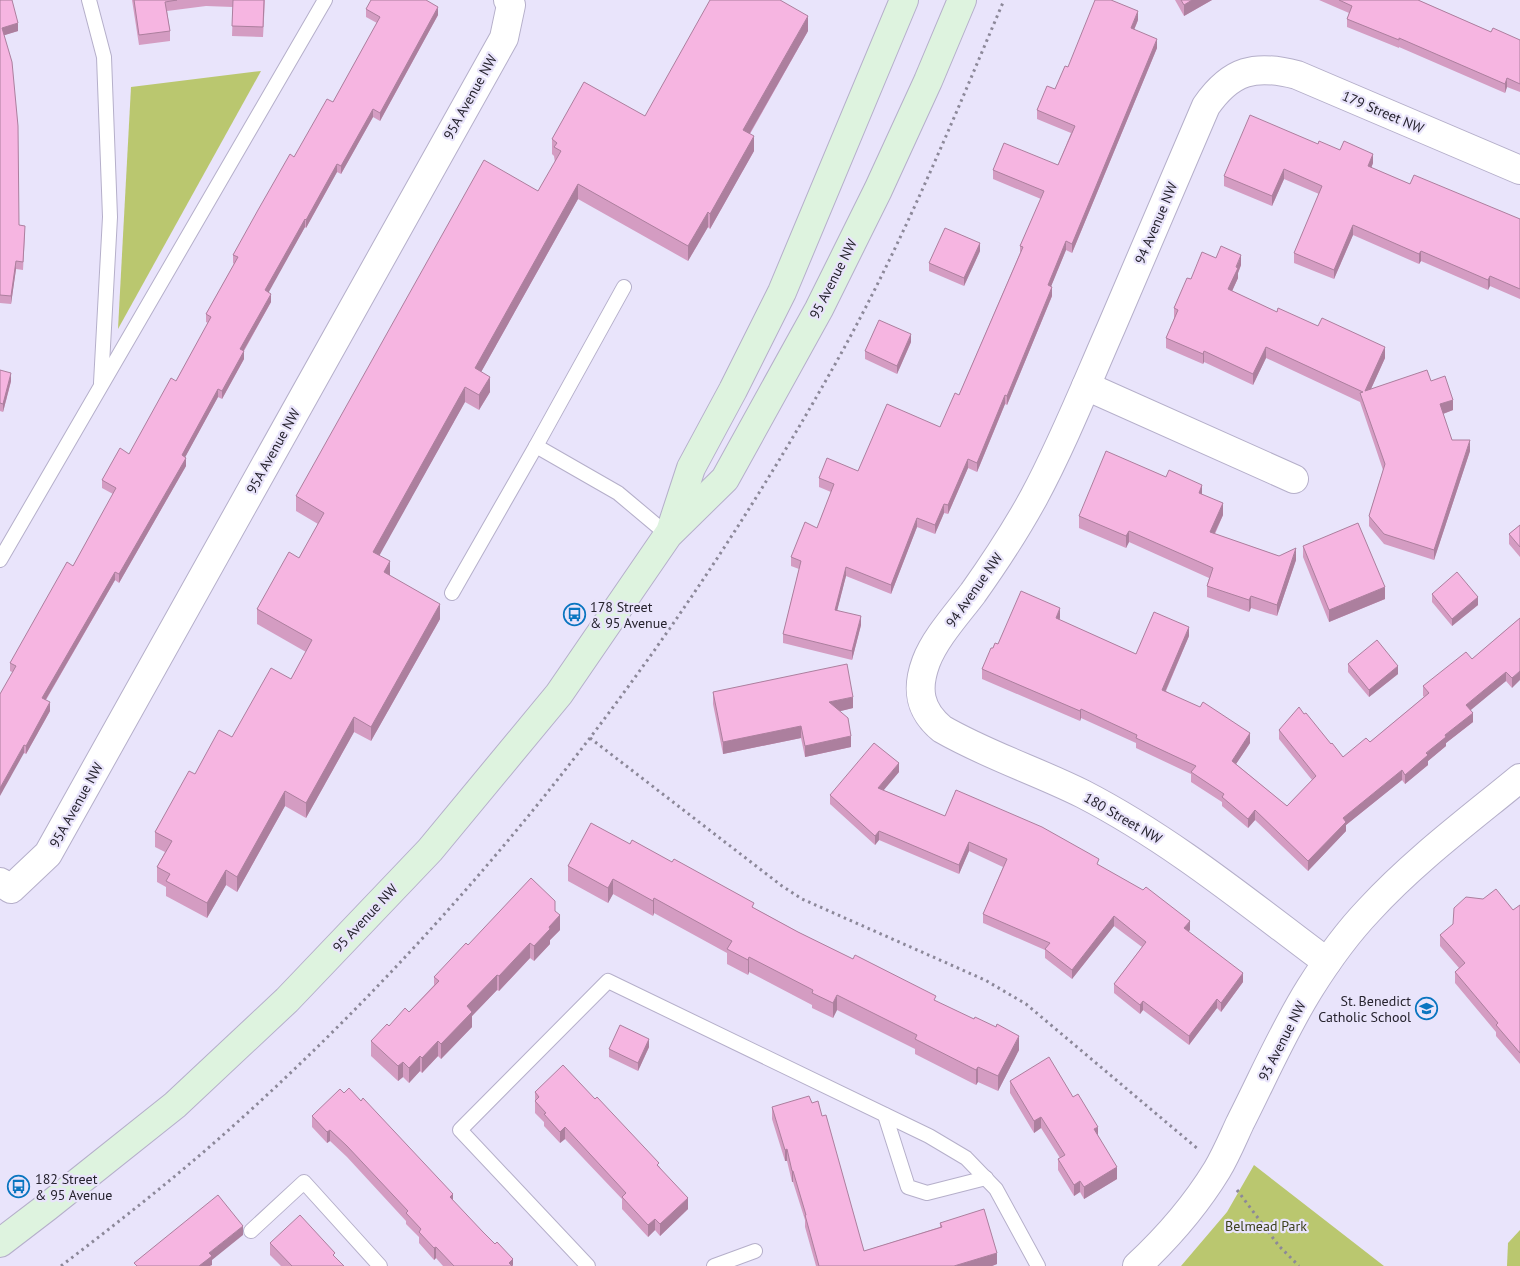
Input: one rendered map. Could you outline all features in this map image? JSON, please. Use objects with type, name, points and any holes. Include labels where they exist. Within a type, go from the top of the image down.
[{"type":"street","name":"95A Avenue NW","points":[[4,888],[48,854],[58,837],[504,38],[511,5],[508,0]]},
{"type":"street","name":"95 Avenue NW","points":[[668,535],[691,468],[734,390],[782,292],[904,0]]},
{"type":"street","name":"95 Avenue NW","points":[[0,1243],[175,1105],[287,1000],[430,850],[559,694],[668,535],[725,479],[810,326],[878,190],[962,0]]},
{"type":"street","name":"179 Street NW","points":[[1241,73],[1270,70],[1297,75],[1520,170]]},
{"type":"street","name":"94 Avenue NW","points":[[920,688],[930,652],[988,573],[1034,498],[1086,386],[1206,106],[1216,91],[1241,73]]},
{"type":"street","points":[[1086,386],[1294,479]]},
{"type":"street","name":"180 Street NW","points":[[920,688],[923,706],[928,716],[942,730],[1082,794],[1112,810],[1200,866],[1327,962]]},
{"type":"street","name":"93 Avenue NW","points":[[1137,1266],[1177,1224],[1214,1175],[1294,1014],[1327,962],[1369,910],[1400,879],[1520,778]]},
{"type":"lane","points":[[89,0],[104,57],[110,218],[101,386]]},
{"type":"lane","points":[[0,560],[325,0]]},
{"type":"lane","points":[[452,593],[624,287]]},
{"type":"lane","points":[[536,446],[618,493],[668,535]]},
{"type":"lane","points":[[588,1266],[460,1130],[608,981],[929,1136],[966,1158],[996,1189],[1038,1266]]},
{"type":"lane","points":[[884,1115],[908,1187],[927,1193],[986,1178]]},
{"type":"lane","points":[[251,1231],[304,1182],[380,1266]]},
{"type":"lane","points":[[714,1266],[755,1251]]},
{"type":"path","points":[[590,738],[782,886],[802,899],[985,980],[1026,1004],[1198,1149]]},
{"type":"path","points":[[1236,1189],[1279,1246],[1299,1266]]},
{"type":"green space","points":[[261,71],[118,329],[131,87]]},
{"type":"green space","name":"Belmead Park","points":[[1254,1165],[1384,1266],[1181,1266],[1227,1212]]},
{"type":"green space","points":[[1520,1230],[1520,1266],[1507,1266],[1508,1243]]},
{"type":"building","points":[[0,0],[12,0],[18,23],[2,28],[12,62],[18,126],[19,225],[25,226],[23,262],[16,261],[11,296],[0,295]]},
{"type":"building","points":[[134,0],[177,0],[165,2],[170,31],[139,35]]},
{"type":"building","points":[[233,0],[264,0],[263,27],[232,26]]},
{"type":"building","points":[[371,0],[426,0],[438,7],[380,113],[373,109],[341,166],[337,164],[265,290],[271,294],[240,349],[244,351],[222,391],[218,389],[182,455],[186,458],[119,574],[115,572],[42,698],[50,702],[0,788],[0,694],[16,666],[10,663],[67,562],[73,566],[116,488],[102,480],[120,448],[129,454],[171,378],[176,381],[211,317],[206,314],[238,257],[233,255],[258,210],[290,154],[294,157],[327,99],[333,102],[380,17],[366,9]]},
{"type":"building","points":[[710,0],[780,0],[808,16],[743,130],[754,136],[710,214],[708,212],[688,246],[578,184],[475,368],[490,377],[479,395],[465,387],[373,552],[390,561],[384,572],[440,604],[371,727],[354,717],[306,803],[285,791],[237,877],[226,870],[207,903],[166,881],[170,874],[157,867],[172,841],[155,832],[189,771],[195,774],[219,730],[232,737],[271,668],[291,679],[312,640],[257,609],[289,552],[299,558],[324,513],[296,496],[484,160],[538,191],[561,151],[554,147],[557,143],[552,139],[584,82],[645,116]]},
{"type":"building","points":[[1095,0],[1111,0],[1138,11],[1131,28],[1157,39],[1072,244],[1066,241],[1048,285],[1052,287],[977,463],[968,459],[948,505],[944,504],[935,525],[917,518],[891,585],[846,567],[835,610],[861,616],[852,651],[783,634],[801,561],[791,557],[805,522],[817,528],[834,484],[819,478],[827,458],[858,471],[887,404],[940,427],[955,393],[959,395],[1023,247],[1020,246],[1044,191],[993,170],[1004,143],[1058,165],[1075,126],[1037,110],[1047,86],[1055,89],[1065,66],[1068,67]]},
{"type":"building","points":[[1181,0],[1192,0],[1184,5]]},
{"type":"building","points":[[1339,0],[1418,0],[1491,32],[1493,28],[1520,40],[1520,84],[1507,78],[1505,84],[1399,38],[1399,40],[1347,19],[1352,6]]},
{"type":"building","points":[[1250,115],[1318,144],[1319,141],[1340,150],[1344,141],[1373,154],[1368,166],[1410,184],[1414,175],[1520,219],[1520,289],[1490,276],[1488,280],[1421,251],[1419,254],[1353,225],[1334,270],[1294,253],[1322,186],[1284,169],[1272,196],[1224,176]]},
{"type":"building","points":[[945,228],[980,243],[964,278],[929,263]]},
{"type":"building","points":[[1221,246],[1241,255],[1236,267],[1238,268],[1228,289],[1277,312],[1278,308],[1318,326],[1322,318],[1385,347],[1365,391],[1427,370],[1431,381],[1445,376],[1453,400],[1440,404],[1452,440],[1470,440],[1434,550],[1384,534],[1369,516],[1385,464],[1360,393],[1363,392],[1266,347],[1253,374],[1204,351],[1203,354],[1166,338],[1178,310],[1174,308],[1187,278],[1191,279],[1202,252],[1216,258]]},
{"type":"building","points":[[879,320],[911,334],[897,366],[865,351]]},
{"type":"building","points":[[0,370],[11,373],[3,404],[0,403]]},
{"type":"building","points":[[1106,451],[1166,477],[1169,470],[1202,485],[1199,493],[1223,503],[1210,532],[1279,556],[1296,548],[1277,605],[1251,596],[1249,600],[1207,586],[1213,568],[1129,531],[1126,536],[1079,516]]},
{"type":"building","points":[[1358,523],[1385,587],[1329,610],[1303,546]]},
{"type":"building","points":[[1520,525],[1520,547],[1509,534]]},
{"type":"building","points":[[1457,572],[1478,597],[1452,619],[1432,594]]},
{"type":"building","points":[[1021,591],[1060,608],[1056,618],[1136,654],[1154,612],[1189,627],[1162,690],[1200,707],[1203,702],[1250,733],[1232,761],[1287,806],[1316,776],[1279,730],[1299,707],[1343,757],[1366,738],[1370,742],[1429,693],[1423,686],[1466,652],[1472,659],[1520,618],[1520,671],[1512,678],[1506,672],[1466,705],[1473,713],[1445,735],[1446,737],[1426,753],[1428,755],[1405,775],[1402,770],[1343,818],[1346,822],[1308,861],[1255,810],[1248,819],[1222,797],[1224,794],[1191,772],[1196,766],[1136,738],[1137,735],[1081,709],[1080,711],[982,669],[991,648],[993,648],[995,643],[998,644]]},
{"type":"building","points":[[1377,640],[1398,666],[1369,690],[1348,664]]},
{"type":"building","points":[[847,664],[853,697],[829,702],[848,718],[851,736],[805,746],[801,726],[723,742],[713,692]]},
{"type":"building","points":[[874,743],[899,763],[878,788],[945,816],[956,790],[1042,827],[1099,859],[1097,864],[1143,890],[1146,887],[1190,921],[1184,928],[1243,973],[1221,1003],[1217,999],[1189,1036],[1143,1001],[1140,1005],[1114,984],[1146,942],[1114,916],[1072,970],[1045,949],[1050,943],[983,914],[1007,859],[969,842],[959,865],[879,831],[875,836],[830,795]]},
{"type":"building","points":[[591,823],[630,844],[632,840],[672,862],[674,859],[754,903],[752,907],[798,932],[853,959],[855,955],[936,996],[934,1000],[974,1019],[975,1017],[996,1027],[997,1024],[1019,1036],[998,1076],[978,1067],[976,1070],[915,1039],[917,1035],[837,995],[833,1003],[812,993],[813,990],[749,957],[748,960],[727,949],[732,941],[654,898],[653,901],[613,879],[608,888],[568,866]]},
{"type":"building","points":[[531,878],[555,901],[555,911],[560,915],[534,946],[530,943],[467,1006],[472,1012],[441,1044],[438,1041],[422,1058],[420,1056],[409,1068],[403,1062],[398,1066],[371,1041],[387,1024],[389,1026],[405,1008],[409,1012],[439,981],[434,977],[466,943],[468,945]]},
{"type":"building","points":[[1496,889],[1513,910],[1520,905],[1520,1053],[1496,1025],[1498,1023],[1455,972],[1465,963],[1440,935],[1453,924],[1454,908],[1466,897],[1483,899]]},
{"type":"building","points":[[620,1025],[649,1039],[638,1063],[609,1049]]},
{"type":"building","points":[[1049,1057],[1073,1097],[1078,1094],[1098,1127],[1094,1129],[1117,1167],[1084,1187],[1080,1181],[1074,1185],[1058,1159],[1065,1155],[1041,1117],[1034,1121],[1010,1081]]},
{"type":"building","points":[[563,1065],[595,1099],[597,1097],[659,1163],[657,1165],[688,1198],[660,1224],[655,1219],[648,1225],[622,1197],[626,1193],[565,1127],[560,1132],[535,1101],[539,1097],[535,1092]]},
{"type":"building","points":[[349,1088],[361,1101],[363,1098],[453,1194],[450,1197],[495,1244],[497,1242],[513,1259],[509,1263],[512,1266],[454,1266],[419,1232],[421,1229],[406,1213],[408,1211],[347,1146],[330,1130],[327,1132],[312,1116],[340,1089],[344,1093]]},
{"type":"building","points":[[809,1096],[812,1103],[818,1101],[822,1116],[826,1115],[864,1251],[942,1227],[940,1223],[984,1209],[997,1253],[954,1266],[819,1266],[787,1149],[785,1150],[772,1107]]},
{"type":"building","points":[[218,1195],[243,1226],[209,1253],[212,1256],[199,1266],[137,1266],[134,1263]]},
{"type":"building","points":[[300,1215],[335,1253],[333,1255],[344,1266],[292,1266],[270,1243]]},
{"type":"place","name":"178 Street & 95 Avenue","points":[[574,615]]},
{"type":"place","name":"St. Benedict Catholic School","points":[[1427,1009]]},
{"type":"place","name":"182 Street & 95 Avenue","points":[[19,1187]]}]
